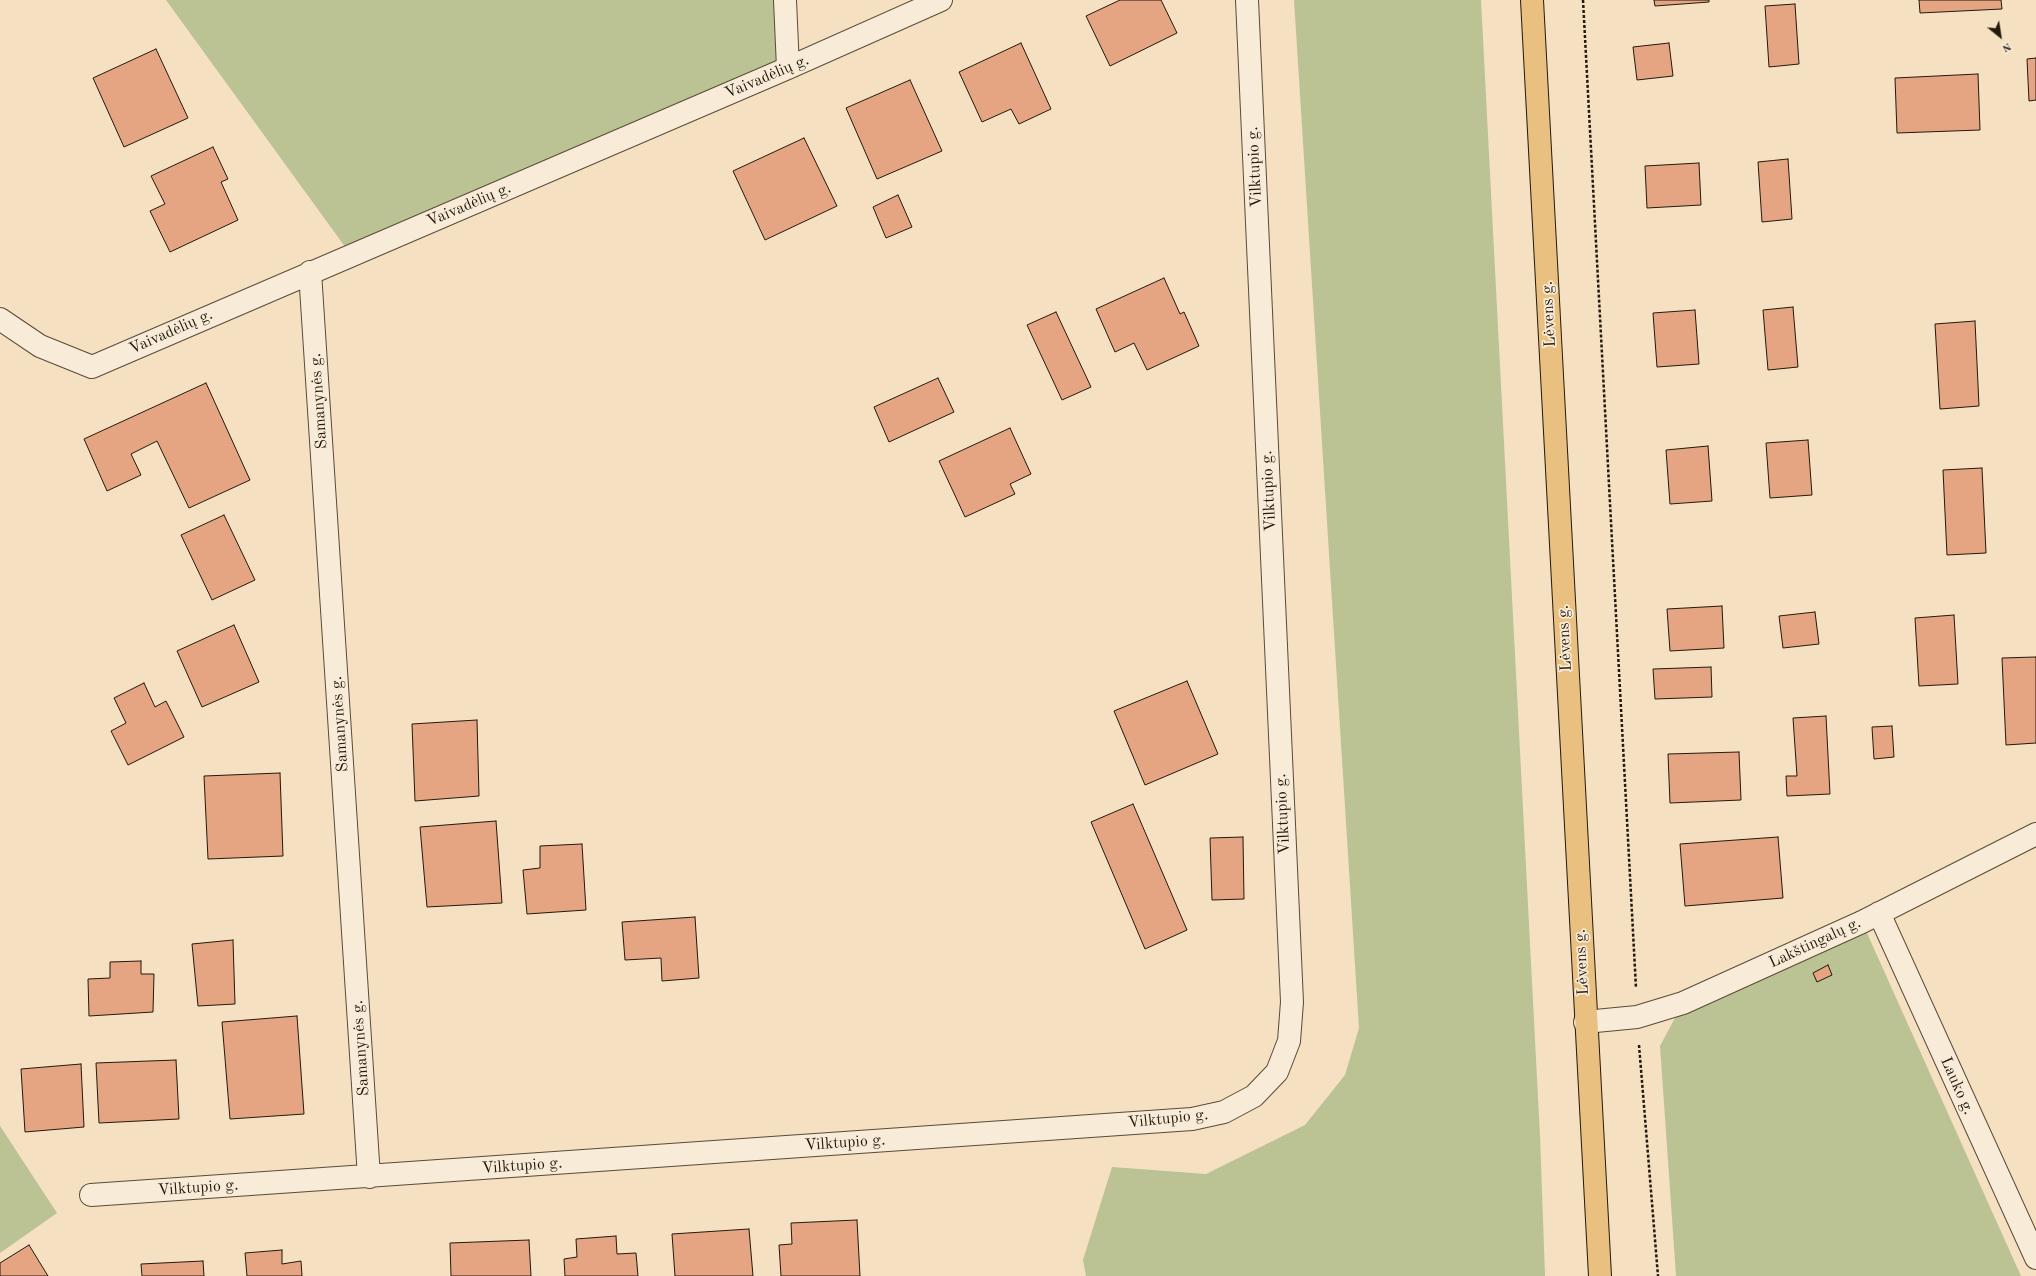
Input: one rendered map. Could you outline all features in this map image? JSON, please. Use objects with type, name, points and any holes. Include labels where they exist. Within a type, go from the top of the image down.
[{"type":"main road","name":"Lėvens g.","points":[[1532,0],[1585,1022],[1600,1276]]},
{"type":"street","points":[[784,0],[788,68]]},
{"type":"street","name":"Vaivadėlių g.","points":[[0,319],[40,346],[92,366],[788,68],[941,0]]},
{"type":"street","name":"Vilktupio g.","points":[[91,1195],[1192,1119],[1224,1112],[1254,1096],[1277,1072],[1289,1041],[1292,1002],[1247,0]]},
{"type":"street","name":"Samanynės g.","points":[[310,272],[369,1177]]},
{"type":"street","name":"Lakštingalų g.","points":[[1585,1022],[1637,1017],[1683,1003],[1879,913],[2036,834]]},
{"type":"street","name":"Lauko g.","points":[[1879,913],[2036,1258]]},
{"type":"path","points":[[1583,0],[1637,1017],[1658,1276]]},
{"type":"green space","points":[[166,0],[785,0],[788,68],[351,255]]},
{"type":"green space","points":[[1294,0],[1481,0],[1540,1136],[1545,1276],[1086,1276],[1083,1260],[1112,1167],[1206,1174],[1305,1125],[1345,1075],[1359,1028]]},
{"type":"green space","points":[[1862,922],[2021,1276],[1676,1276],[1660,1046],[1683,1003]]},
{"type":"green space","points":[[0,1126],[57,1213],[0,1253]]},
{"type":"building","points":[[1120,0],[1161,0],[1177,33],[1110,66],[1086,16]]},
{"type":"building","points":[[1654,0],[1709,0],[1709,2],[1655,6]]},
{"type":"building","points":[[1919,0],[2001,0],[2002,9],[1920,13]]},
{"type":"building","points":[[1795,4],[1799,64],[1769,67],[1765,6]]},
{"type":"building","points":[[1021,43],[1051,109],[1019,124],[1011,109],[982,122],[959,72]]},
{"type":"building","points":[[1669,43],[1673,76],[1637,80],[1633,47]]},
{"type":"building","points":[[156,49],[188,118],[124,147],[93,78]]},
{"type":"building","points":[[2036,58],[2036,100],[2029,101],[2027,59]]},
{"type":"building","points":[[1978,74],[1980,130],[1897,133],[1895,78]]},
{"type":"building","points":[[910,80],[942,151],[877,179],[846,108]]},
{"type":"building","points":[[804,138],[837,206],[765,240],[733,171]]},
{"type":"building","points":[[213,147],[228,179],[221,182],[238,220],[170,252],[150,211],[165,204],[151,176]]},
{"type":"building","points":[[1788,159],[1792,219],[1762,222],[1758,162]]},
{"type":"building","points":[[1699,163],[1701,205],[1647,208],[1645,166]]},
{"type":"building","points":[[898,195],[912,227],[886,238],[873,207]]},
{"type":"building","points":[[1164,278],[1180,314],[1184,312],[1199,346],[1147,370],[1134,343],[1115,352],[1096,309]]},
{"type":"building","points":[[1793,307],[1798,367],[1768,370],[1763,310]]},
{"type":"building","points":[[1695,310],[1699,364],[1657,367],[1653,313]]},
{"type":"building","points":[[1056,312],[1091,387],[1062,400],[1027,325]]},
{"type":"building","points":[[1975,321],[1979,406],[1940,409],[1935,324]]},
{"type":"building","points":[[938,378],[954,412],[889,442],[874,407]]},
{"type":"building","points":[[206,383],[250,480],[189,508],[157,441],[131,454],[141,475],[107,491],[84,439]]},
{"type":"building","points":[[1010,428],[1031,474],[1010,484],[1015,494],[965,517],[939,461]]},
{"type":"building","points":[[1808,440],[1812,495],[1770,498],[1766,443]]},
{"type":"building","points":[[1708,446],[1712,501],[1670,504],[1666,450]]},
{"type":"building","points":[[1982,468],[1986,553],[1947,555],[1943,470]]},
{"type":"building","points":[[224,515],[255,580],[212,600],[181,535]]},
{"type":"building","points":[[1722,606],[1724,648],[1670,651],[1667,609]]},
{"type":"building","points":[[1815,612],[1819,644],[1783,648],[1779,616]]},
{"type":"building","points":[[1954,615],[1958,684],[1919,686],[1915,618]]},
{"type":"building","points":[[234,625],[259,682],[202,707],[177,651]]},
{"type":"building","points":[[2036,657],[2036,743],[2006,745],[2002,658]]},
{"type":"building","points":[[1711,667],[1712,697],[1655,699],[1653,669]]},
{"type":"building","points":[[1187,681],[1218,754],[1145,785],[1114,711]]},
{"type":"building","points":[[144,683],[155,707],[166,701],[184,737],[128,765],[111,731],[126,723],[114,698]]},
{"type":"building","points":[[1826,716],[1830,794],[1787,796],[1786,776],[1797,776],[1793,718]]},
{"type":"building","points":[[477,720],[479,796],[415,801],[412,724]]},
{"type":"building","points":[[1892,726],[1894,757],[1874,759],[1872,727]]},
{"type":"building","points":[[1739,752],[1741,800],[1670,803],[1668,754]]},
{"type":"building","points":[[280,773],[283,856],[208,859],[204,776]]},
{"type":"building","points":[[1133,804],[1187,930],[1145,949],[1091,822]]},
{"type":"building","points":[[496,821],[502,903],[427,907],[420,827]]},
{"type":"building","points":[[1243,837],[1244,899],[1212,900],[1210,838]]},
{"type":"building","points":[[1778,837],[1783,898],[1685,906],[1680,844]]},
{"type":"building","points":[[582,844],[586,910],[527,914],[523,870],[540,868],[540,846]]},
{"type":"building","points":[[695,917],[699,978],[662,981],[661,958],[625,960],[622,922]]},
{"type":"building","points":[[233,940],[235,1004],[198,1006],[192,944]]},
{"type":"building","points":[[141,961],[141,974],[154,974],[153,1012],[89,1016],[88,979],[110,978],[110,962]]},
{"type":"building","points":[[1828,965],[1832,975],[1817,982],[1813,973]]},
{"type":"building","points":[[297,1016],[304,1114],[230,1119],[222,1022]]},
{"type":"building","points":[[176,1060],[179,1119],[99,1123],[96,1063]]},
{"type":"building","points":[[81,1064],[84,1127],[25,1132],[21,1069]]},
{"type":"building","points":[[857,1220],[860,1276],[781,1276],[779,1245],[792,1244],[791,1223]]},
{"type":"building","points":[[749,1229],[753,1276],[675,1276],[672,1234]]},
{"type":"building","points":[[616,1236],[617,1254],[636,1253],[638,1276],[565,1276],[564,1259],[577,1257],[576,1239]]},
{"type":"building","points":[[529,1240],[531,1276],[451,1276],[450,1243]]},
{"type":"building","points":[[29,1245],[48,1276],[0,1276],[0,1263]]},
{"type":"building","points":[[282,1250],[282,1264],[301,1261],[302,1276],[247,1276],[245,1253]]},
{"type":"building","points":[[203,1261],[204,1276],[142,1276],[141,1264]]}]
